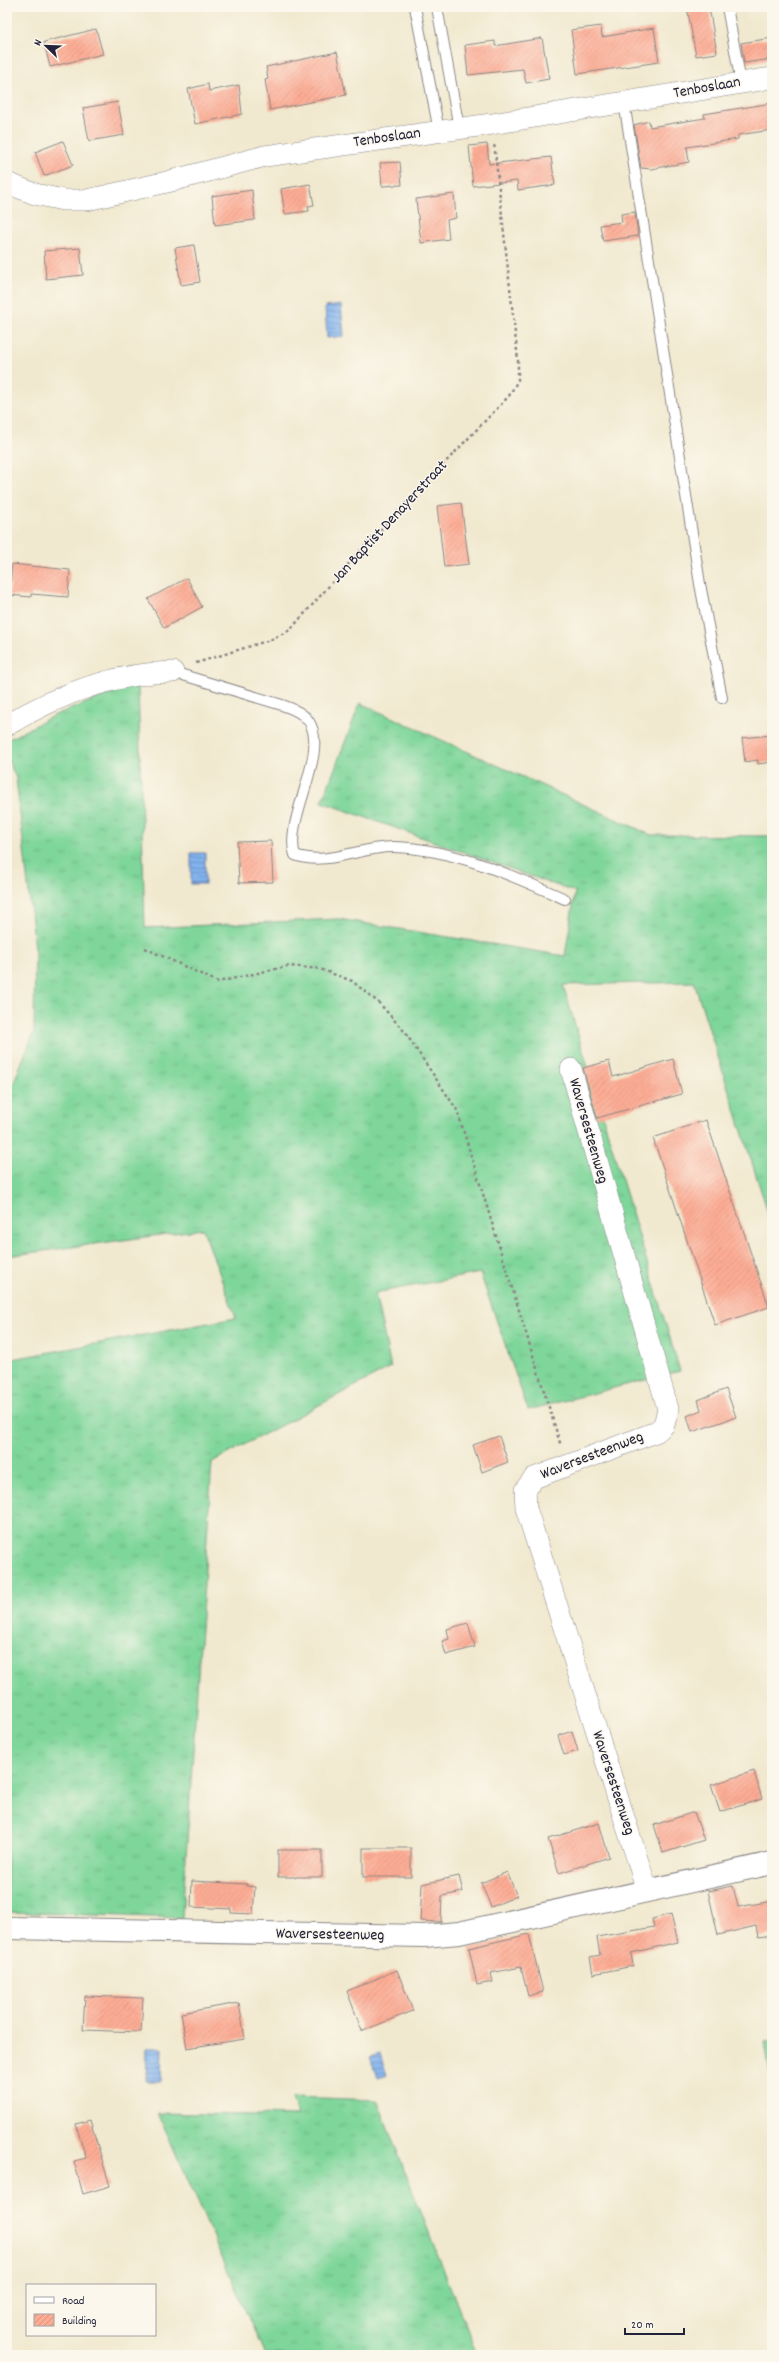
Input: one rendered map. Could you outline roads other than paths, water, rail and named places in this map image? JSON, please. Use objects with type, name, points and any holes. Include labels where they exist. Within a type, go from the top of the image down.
[{"type":"street","name":"Tenboslaan","points":[[7,183],[35,194],[63,200],[87,200],[167,182],[265,156],[492,124],[772,78]]},
{"type":"street","points":[[7,725],[40,706],[104,682],[136,675],[173,672]]},
{"type":"street","name":"Waversesteenweg","points":[[571,1070],[668,1409],[664,1425],[656,1432],[534,1478],[525,1490],[526,1508],[648,1890]]},
{"type":"street","name":"Waversesteenweg","points":[[7,1928],[424,1936],[458,1933],[772,1863]]},
{"type":"lane","points":[[415,7],[449,129]]},
{"type":"lane","points":[[437,7],[449,129]]},
{"type":"lane","points":[[727,7],[741,83]]},
{"type":"lane","points":[[624,102],[699,576],[722,698]]},
{"type":"lane","points":[[173,672],[282,705],[297,711],[308,720],[313,733],[314,750],[293,837],[295,855],[306,859],[335,858],[392,847],[419,850],[455,857],[506,872],[565,899]]},
{"type":"water","points":[[341,305],[344,336],[327,338],[325,307]]},
{"type":"water","points":[[191,853],[205,853],[205,884],[191,884]]},
{"type":"water","points":[[147,2048],[162,2048],[161,2081],[146,2081]]},
{"type":"water","points":[[380,2054],[387,2075],[377,2078],[370,2057]]}]
